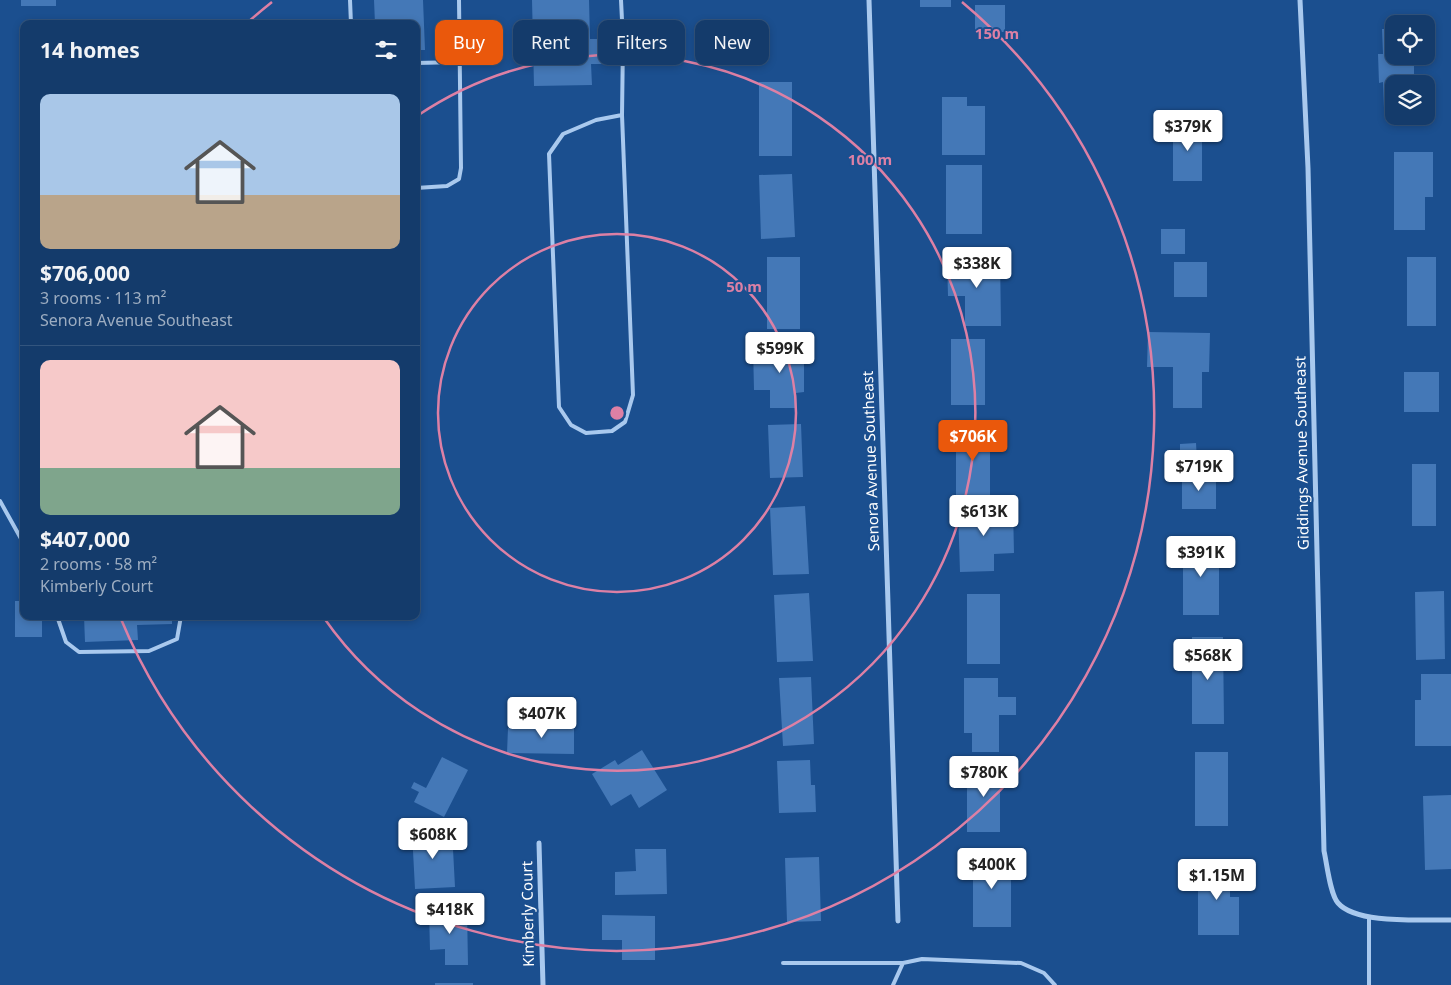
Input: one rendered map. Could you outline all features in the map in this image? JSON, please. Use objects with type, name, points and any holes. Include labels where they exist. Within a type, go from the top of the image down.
[{"type":"street","name":"Senora Avenue Southeast","points":[[869,0],[898,921]]},
{"type":"street","name":"Giddings Avenue Southeast","points":[[1300,0],[1308,168],[1324,851],[1332,888],[1338,903],[1369,918]]},
{"type":"street","name":"Kimberly Court","points":[[539,842],[543,985]]},
{"type":"street","points":[[1369,918],[1451,920]]},
{"type":"lane","points":[[350,0],[351,20]]},
{"type":"lane","points":[[459,0],[459,20]]},
{"type":"lane","points":[[621,0],[623,40],[622,114],[633,395],[625,422],[612,431],[586,433],[571,425],[559,407],[549,154],[563,134],[596,120],[622,114]]},
{"type":"lane","points":[[420,63],[435,63]]},
{"type":"lane","points":[[420,188],[447,186],[459,178],[461,168],[460,65]]},
{"type":"lane","points":[[0,501],[20,537]]},
{"type":"lane","points":[[58,620],[66,642],[79,652],[149,650],[176,639],[180,620]]},
{"type":"lane","points":[[1368,985],[1369,918]]},
{"type":"lane","points":[[783,963],[903,963],[922,959],[1021,963],[1044,972],[1055,985]]},
{"type":"lane","points":[[893,985],[903,963]]},
{"type":"building","points":[[21,0],[56,0],[56,6],[21,6]]},
{"type":"building","points":[[374,0],[423,0],[425,50],[420,50],[420,20],[375,20]]},
{"type":"building","points":[[532,0],[589,0],[590,39],[598,39],[598,64],[591,64],[592,85],[534,86],[534,65],[588,65],[588,20],[532,20]]},
{"type":"building","points":[[920,0],[951,0],[951,7],[920,7]]},
{"type":"building","points":[[975,5],[1005,5],[1005,32],[975,32]]},
{"type":"building","points":[[1382,29],[1385,29],[1385,65],[1414,65],[1414,75],[1385,75],[1385,108],[1383,82],[1379,83],[1378,54],[1383,54]]},
{"type":"building","points":[[759,82],[792,82],[792,156],[759,156]]},
{"type":"building","points":[[942,97],[967,97],[967,106],[985,106],[985,155],[942,155]]},
{"type":"building","points":[[1173,123],[1202,123],[1202,181],[1173,181]]},
{"type":"building","points":[[1394,152],[1433,152],[1433,197],[1425,197],[1425,230],[1394,230]]},
{"type":"building","points":[[946,165],[982,165],[982,234],[946,234]]},
{"type":"building","points":[[792,174],[795,237],[761,239],[759,175]]},
{"type":"building","points":[[1161,229],[1185,229],[1185,254],[1161,254]]},
{"type":"building","points":[[767,257],[800,257],[800,329],[767,329]]},
{"type":"building","points":[[1000,257],[1001,326],[965,326],[965,296],[948,296],[947,258]]},
{"type":"building","points":[[1407,257],[1436,257],[1436,326],[1407,326]]},
{"type":"building","points":[[1174,262],[1207,262],[1207,297],[1174,297]]},
{"type":"building","points":[[1148,332],[1210,333],[1209,372],[1202,372],[1202,408],[1173,408],[1173,367],[1147,367]]},
{"type":"building","points":[[951,339],[985,339],[985,405],[951,405]]},
{"type":"building","points":[[804,346],[804,392],[796,393],[797,408],[770,408],[770,390],[754,390],[753,347]]},
{"type":"building","points":[[1404,372],[1439,372],[1439,412],[1404,412]]},
{"type":"building","points":[[801,424],[803,477],[770,478],[768,425]]},
{"type":"building","points":[[956,425],[990,425],[990,500],[956,500]]},
{"type":"building","points":[[1196,443],[1197,460],[1180,460],[1180,444]]},
{"type":"building","points":[[1412,464],[1436,464],[1436,526],[1412,526]]},
{"type":"building","points":[[1182,474],[1216,474],[1216,509],[1182,509]]},
{"type":"building","points":[[805,506],[809,574],[773,575],[770,508]]},
{"type":"building","points":[[1013,507],[1014,553],[994,554],[994,571],[960,572],[958,509]]},
{"type":"building","points":[[1183,540],[1219,540],[1219,615],[1183,615]]},
{"type":"building","points":[[1444,591],[1445,659],[1416,660],[1415,592]]},
{"type":"building","points":[[809,593],[813,661],[777,662],[774,595]]},
{"type":"building","points":[[967,594],[1000,594],[1000,664],[967,664]]},
{"type":"building","points":[[15,601],[20,601],[20,620],[42,620],[42,637],[15,637]]},
{"type":"building","points":[[84,620],[172,620],[172,624],[137,625],[138,640],[85,642]]},
{"type":"building","points":[[1192,637],[1223,637],[1224,724],[1192,724]]},
{"type":"building","points":[[1421,674],[1451,674],[1451,746],[1415,746],[1415,700],[1421,700]]},
{"type":"building","points":[[811,677],[814,744],[783,746],[779,678]]},
{"type":"building","points":[[964,678],[998,678],[998,697],[1016,697],[1016,715],[999,715],[999,752],[972,752],[972,733],[964,733]]},
{"type":"building","points":[[529,722],[574,722],[574,754],[507,753],[508,728],[529,728]]},
{"type":"building","points":[[642,750],[667,790],[639,808],[631,794],[611,806],[592,774],[615,760],[618,765]]},
{"type":"building","points":[[1195,752],[1228,752],[1228,826],[1195,826]]},
{"type":"building","points":[[442,757],[468,770],[444,817],[414,802],[419,792],[411,788],[414,782],[426,788]]},
{"type":"building","points":[[810,760],[811,785],[815,785],[816,812],[779,813],[777,761]]},
{"type":"building","points":[[967,763],[1000,763],[1000,832],[967,832]]},
{"type":"building","points":[[1451,795],[1451,869],[1425,870],[1423,796]]},
{"type":"building","points":[[452,830],[455,887],[415,889],[412,832]]},
{"type":"building","points":[[635,849],[666,849],[667,894],[615,895],[615,872],[636,871]]},
{"type":"building","points":[[973,853],[1011,853],[1011,927],[973,927]]},
{"type":"building","points":[[819,857],[821,921],[787,922],[785,858]]},
{"type":"building","points":[[1198,863],[1230,863],[1230,897],[1239,897],[1239,935],[1198,935]]},
{"type":"building","points":[[467,909],[468,965],[445,965],[445,949],[430,950],[429,911]]},
{"type":"building","points":[[602,915],[655,916],[655,960],[622,960],[622,940],[602,940]]},
{"type":"building","points":[[435,983],[473,983],[473,985],[435,985]]}]
